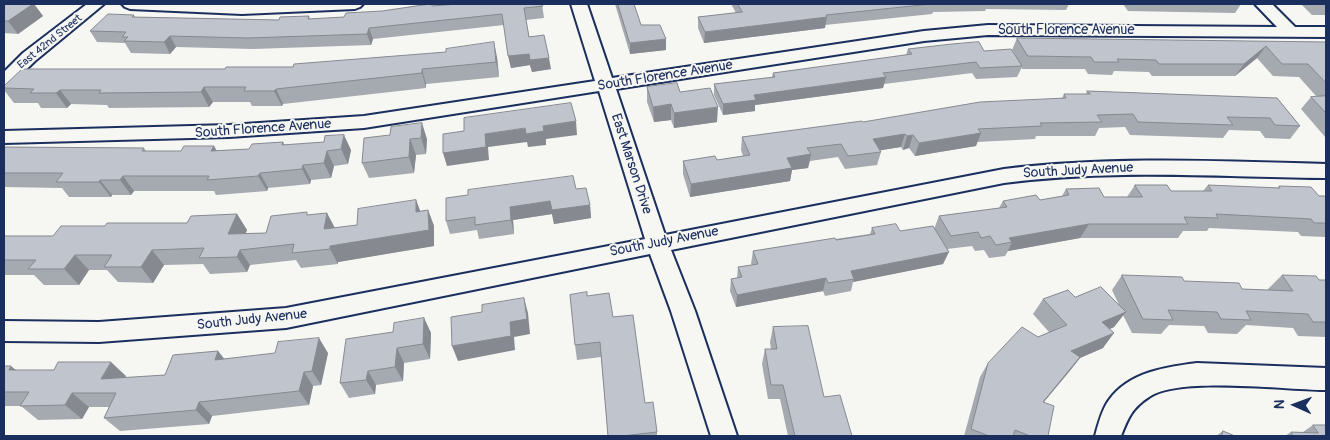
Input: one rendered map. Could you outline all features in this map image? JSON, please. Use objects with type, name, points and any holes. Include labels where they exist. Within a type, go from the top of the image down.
[{"type":"street","name":"East 42nd Street","points":[[4,81],[29,57],[96,4]]},
{"type":"street","points":[[130,4],[244,11],[355,4]]},
{"type":"street","name":"East Marson Drive","points":[[579,4],[657,243],[683,311],[724,436]]},
{"type":"street","points":[[1263,4],[1290,32]]},
{"type":"street","name":"South Florence Avenue","points":[[4,137],[286,129],[364,122],[924,36],[988,30],[1326,32]]},
{"type":"street","name":"South Judy Avenue","points":[[4,331],[99,332],[286,318],[657,243],[1004,176],[1045,170],[1105,167],[1326,171]]},
{"type":"street","points":[[1108,436],[1118,408],[1140,388],[1161,379],[1197,374],[1326,379]]},
{"type":"building","points":[[4,4],[33,4],[8,21],[4,21]]},
{"type":"building","points":[[432,4],[432,6],[458,4],[542,4],[543,6],[524,8],[529,37],[544,35],[549,58],[530,60],[529,54],[508,56],[502,14],[369,28],[367,34],[248,38],[170,36],[164,42],[124,41],[128,37],[122,37],[126,32],[90,31],[108,14],[134,15],[132,17],[279,20],[280,17],[309,16],[308,19],[344,17],[346,13],[382,11]]},
{"type":"building","points":[[618,4],[634,4],[641,25],[660,25],[666,39],[630,43]]},
{"type":"building","points":[[738,4],[931,4],[826,15],[827,17],[705,32],[698,17],[742,12]]},
{"type":"building","points":[[1017,38],[1326,42],[1326,83],[1308,64],[1282,64],[1266,46],[1244,64],[1159,64],[1156,60],[1117,59],[1119,62],[1094,62],[1091,57],[1028,56]]},
{"type":"building","points":[[494,42],[496,62],[422,69],[422,73],[276,89],[274,91],[244,91],[246,87],[204,87],[201,92],[99,93],[101,90],[60,90],[56,93],[30,93],[34,89],[4,88],[22,69],[293,67],[294,64],[446,52],[446,49]]},
{"type":"building","points":[[979,42],[984,51],[1011,49],[1022,66],[980,68],[976,62],[883,73],[886,77],[754,95],[756,100],[723,104],[714,84],[775,77],[773,73],[912,54],[908,49]]},
{"type":"building","points":[[677,83],[680,92],[710,88],[718,107],[674,113],[671,104],[653,107],[647,87]]},
{"type":"building","points":[[1087,91],[1277,98],[1300,126],[1275,125],[1270,118],[1227,117],[1233,125],[1138,122],[1133,114],[1097,115],[1102,122],[1040,123],[1042,126],[978,129],[981,133],[919,143],[913,135],[907,136],[905,134],[873,139],[881,152],[848,156],[841,144],[807,148],[811,154],[787,158],[792,168],[691,184],[683,161],[715,156],[717,160],[750,155],[742,137],[863,122],[980,102],[1066,98],[1064,94],[1090,94]]},
{"type":"building","points":[[1326,96],[1326,113],[1311,97]]},
{"type":"building","points":[[571,103],[576,121],[543,126],[544,131],[526,134],[525,128],[485,134],[486,147],[443,153],[443,134],[464,131],[464,118]]},
{"type":"building","points":[[422,123],[421,138],[410,139],[409,157],[362,163],[364,138],[390,135],[391,127]]},
{"type":"building","points":[[344,135],[341,149],[327,151],[324,163],[303,165],[302,169],[260,173],[258,176],[207,180],[209,176],[123,176],[120,180],[100,180],[99,182],[56,182],[63,173],[4,173],[4,147],[144,148],[142,151],[181,151],[184,146],[214,146],[211,151],[249,149],[252,144],[283,142],[282,145],[324,142],[325,136]]},
{"type":"building","points":[[573,176],[576,189],[586,188],[590,205],[552,210],[550,201],[510,207],[511,220],[475,225],[475,217],[446,221],[446,198],[468,195],[468,190]]},
{"type":"building","points":[[1135,185],[1167,185],[1171,191],[1212,191],[1208,185],[1280,188],[1279,186],[1311,187],[1319,196],[1326,196],[1326,223],[1314,223],[1311,219],[1216,214],[1218,218],[1184,217],[1188,224],[1089,224],[1009,238],[1012,242],[996,245],[990,236],[981,238],[978,232],[951,236],[939,216],[1007,207],[1003,201],[1036,195],[1040,200],[1069,195],[1066,189],[1099,188],[1104,197],[1142,197]]},
{"type":"building","points":[[416,200],[416,212],[428,210],[429,230],[330,246],[330,249],[292,253],[294,244],[240,250],[237,257],[199,258],[204,248],[152,250],[141,267],[104,267],[112,255],[75,255],[64,269],[28,269],[36,260],[4,260],[4,236],[53,236],[61,226],[105,226],[107,223],[187,223],[191,216],[237,214],[228,234],[266,233],[271,216],[307,212],[307,215],[327,213],[324,229],[357,225],[358,209]]},
{"type":"building","points":[[896,224],[900,231],[933,226],[949,252],[851,271],[854,279],[828,283],[826,278],[737,295],[731,279],[742,277],[738,267],[758,264],[753,251],[835,238],[836,240],[875,234],[872,228]]},
{"type":"building","points":[[1122,275],[1182,277],[1184,281],[1239,283],[1242,289],[1293,291],[1282,275],[1316,276],[1319,280],[1326,280],[1326,322],[1313,322],[1308,314],[1246,311],[1251,320],[1221,319],[1217,312],[1168,310],[1173,320],[1143,319]]},
{"type":"building","points":[[1101,287],[1126,312],[1102,322],[1114,333],[1071,351],[1080,357],[1043,402],[1054,406],[1048,436],[1030,436],[1015,430],[1013,436],[989,436],[971,429],[988,363],[1022,327],[1038,337],[1067,325],[1043,299],[1068,290],[1075,297]]},
{"type":"building","points":[[587,292],[587,296],[609,293],[613,317],[633,315],[645,403],[653,402],[657,432],[608,436],[600,342],[575,345],[570,295]]},
{"type":"building","points":[[524,298],[527,319],[510,322],[511,336],[452,346],[451,317],[482,312],[482,305]]},
{"type":"building","points":[[424,318],[423,344],[397,348],[395,367],[368,371],[366,380],[340,383],[346,339],[393,332],[394,323]]},
{"type":"building","points":[[808,326],[824,397],[840,395],[852,436],[795,436],[783,385],[771,385],[765,349],[777,349],[773,327]]},
{"type":"building","points":[[319,338],[312,371],[304,372],[299,391],[199,402],[196,410],[104,418],[116,393],[72,393],[65,405],[20,406],[29,392],[4,392],[4,366],[11,366],[9,370],[54,370],[58,362],[111,362],[101,379],[165,375],[173,355],[218,351],[215,360],[275,353],[278,342]]},
{"type":"building","points":[[1313,425],[1326,425],[1326,436],[1293,436],[1291,432],[1318,433]]},
{"type":"building","points":[[1223,431],[1235,436],[1222,436]]}]
